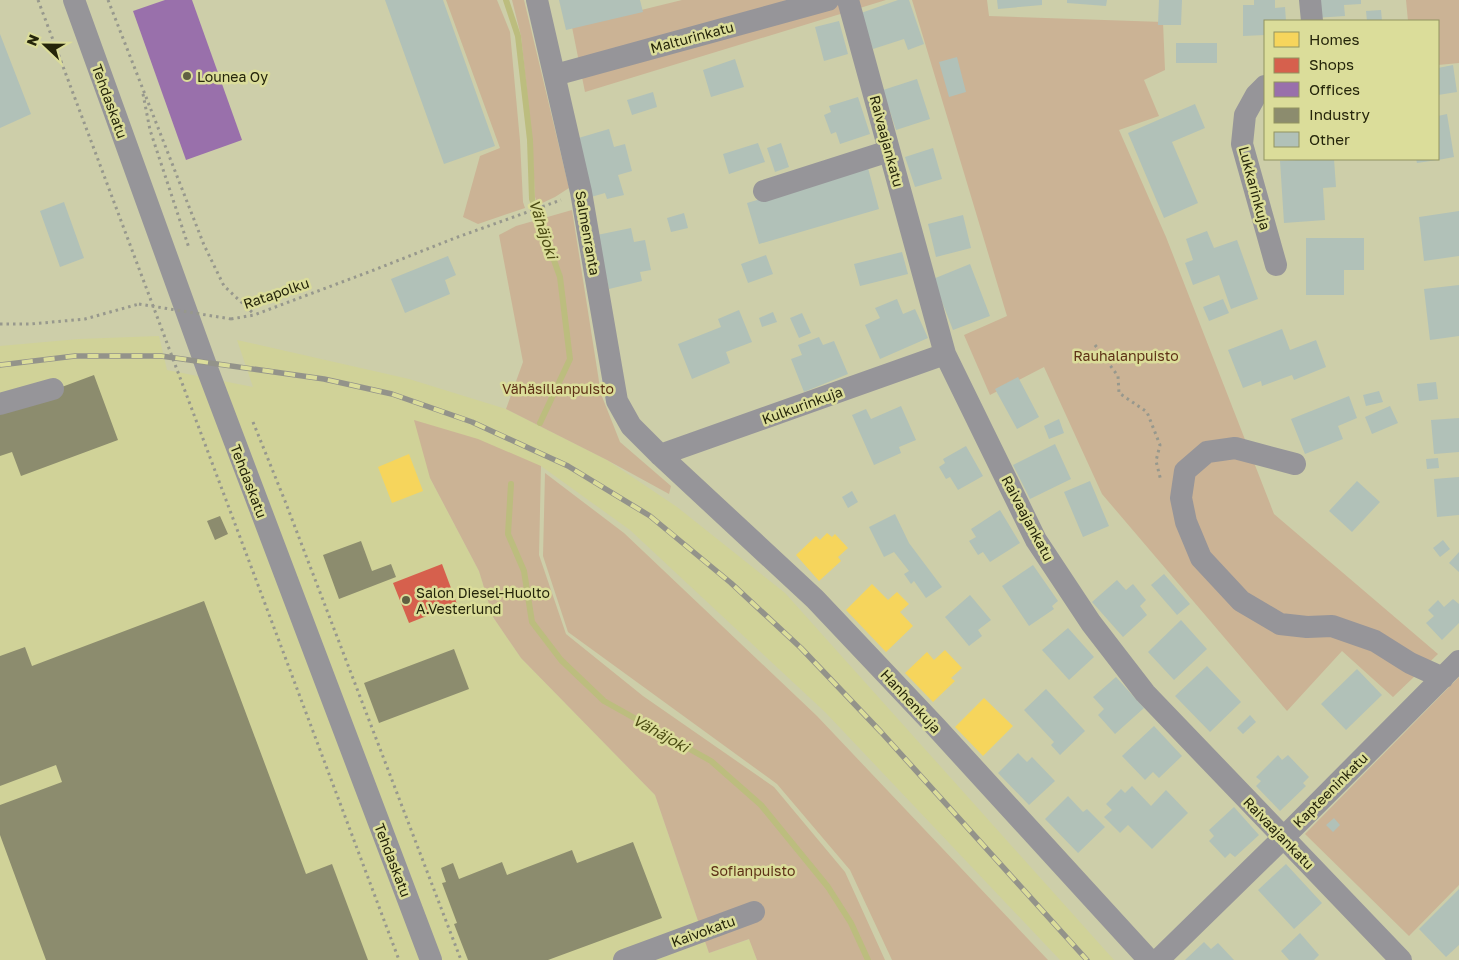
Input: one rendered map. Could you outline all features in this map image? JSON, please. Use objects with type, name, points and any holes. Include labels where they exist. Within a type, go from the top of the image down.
[{"type":"street","name":"Tehdaskatu","points":[[75,0],[208,371],[431,960]]},
{"type":"street","name":"Salmenranta","points":[[537,0],[581,192],[617,401],[631,426],[660,455]]},
{"type":"street","name":"Malturinkatu","points":[[555,75],[828,0]]},
{"type":"street","name":"Raivaajankatu","points":[[848,0],[945,354],[1036,540],[1091,623],[1145,692],[1401,960]]},
{"type":"street","points":[[1310,0],[1312,20]]},
{"type":"street","name":"Lukkarinkuja","points":[[1264,87],[1256,95],[1245,115],[1242,144],[1276,265]]},
{"type":"street","points":[[764,191],[889,151]]},
{"type":"street","name":"Kulkurinkuja","points":[[660,455],[945,354]]},
{"type":"street","points":[[0,404],[53,389]]},
{"type":"street","points":[[1295,464],[1235,448],[1207,452],[1185,471],[1181,498],[1186,522],[1201,558],[1241,601],[1280,624],[1307,628],[1332,626],[1375,641],[1410,663],[1442,678]]},
{"type":"street","name":"Hanhenkuja","points":[[660,455],[815,599],[943,734],[1149,960]]},
{"type":"street","name":"Kapteeninkatu","points":[[1158,960],[1283,838],[1459,661]]},
{"type":"street","name":"Kaivokatu","points":[[624,960],[754,912]]},
{"type":"path","points":[[38,0],[399,960]]},
{"type":"path","points":[[108,0],[204,245],[224,286],[254,315]]},
{"type":"path","points":[[141,86],[150,130],[192,256]]},
{"type":"path","name":"Ratapolku","points":[[0,324],[31,324],[85,319],[139,304],[232,319],[254,315],[522,213],[548,205]]},
{"type":"path","points":[[1095,345],[1118,376],[1119,393],[1147,412],[1160,445],[1156,461],[1163,489]]},
{"type":"path","points":[[250,416],[461,960]]},
{"type":"shaded area","points":[[159,336],[167,370],[253,387],[237,340],[409,379],[506,409],[607,460],[677,507],[785,593],[1114,960],[1060,960],[825,712],[630,530],[541,466],[430,478],[479,571],[493,617],[521,658],[655,795],[709,953],[750,939],[757,960],[0,960],[0,346],[79,339]]},
{"type":"green space","points":[[446,0],[497,0],[510,32],[525,208],[478,224],[463,217],[480,156],[500,148]]},
{"type":"green space","points":[[512,0],[524,0],[569,188],[538,205],[535,197],[532,139],[521,36]]},
{"type":"green space","points":[[682,0],[886,0],[585,92],[572,27]]},
{"type":"green space","name":"Rauhalanpuisto","points":[[912,0],[987,0],[989,16],[1163,22],[1165,70],[1144,80],[1159,116],[1119,130],[1166,237],[1274,514],[1438,654],[1393,697],[1342,651],[1287,711],[1102,494],[1044,367],[990,395],[964,335],[1007,316]]},
{"type":"green space","points":[[1406,0],[1459,0],[1459,63],[1439,65],[1439,20],[1408,20]]},
{"type":"green space","name":"Vähäsillanpuisto","points":[[572,210],[601,394],[620,442],[671,486],[669,494],[506,409],[523,362],[499,235],[516,226]]},
{"type":"green space","name":"Sofianpuisto","points":[[414,420],[478,439],[541,466],[539,555],[566,634],[643,696],[774,787],[845,872],[885,960],[757,960],[749,939],[709,953],[655,795],[521,658],[493,617],[479,571],[430,478]]},
{"type":"green space","points":[[545,473],[624,533],[817,716],[1048,960],[892,960],[850,870],[777,784],[568,632],[543,556]]},
{"type":"green space","points":[[1459,677],[1459,885],[1409,936],[1305,834]]},
{"type":"building: Homes","points":[[409,454],[423,491],[392,503],[378,467]]},
{"type":"building: Homes","points":[[827,533],[832,537],[835,534],[848,548],[838,557],[841,561],[819,581],[796,555],[816,536],[820,540]]},
{"type":"building: Homes","points":[[872,584],[888,600],[897,592],[909,604],[900,612],[913,626],[886,652],[846,610]]},
{"type":"building: Homes","points":[[945,650],[962,668],[951,678],[955,681],[933,702],[905,673],[927,652],[934,660]]},
{"type":"building: Homes","points":[[984,698],[1013,726],[983,756],[955,727]]},
{"type":"building: Shops","points":[[442,564],[457,604],[409,623],[393,583]]},
{"type":"building: Offices","name":"Lounea Oy","points":[[165,0],[192,0],[242,140],[186,160],[133,11]]},
{"type":"building: Industry","points":[[94,375],[118,440],[21,476],[12,452],[0,456],[0,410]]},
{"type":"building: Industry","points":[[220,516],[228,534],[215,540],[207,521]]},
{"type":"building: Industry","points":[[361,541],[372,571],[391,564],[396,577],[339,599],[323,555]]},
{"type":"building: Industry","points":[[204,601],[306,874],[332,864],[368,960],[46,960],[0,835],[0,805],[62,782],[56,765],[0,786],[0,656],[25,647],[32,666]]},
{"type":"building: Industry","points":[[454,649],[469,689],[379,723],[364,683]]},
{"type":"building: Industry","points":[[633,842],[662,918],[548,960],[468,960],[454,924],[457,923],[442,883],[446,882],[441,868],[453,863],[459,879],[502,862],[507,875],[572,850],[577,863]]},
{"type":"building: Other","points":[[385,0],[443,0],[495,146],[444,164]]},
{"type":"building: Other","points":[[559,0],[640,0],[643,12],[566,30]]},
{"type":"building: Other","points":[[898,0],[909,0],[924,44],[908,50],[904,39],[873,49],[861,13]]},
{"type":"building: Other","points":[[997,0],[1042,0],[1042,5],[998,9]]},
{"type":"building: Other","points":[[1067,0],[1107,0],[1106,6],[1067,3]]},
{"type":"building: Other","points":[[1159,0],[1182,0],[1181,25],[1158,25]]},
{"type":"building: Other","points":[[1254,0],[1275,0],[1275,8],[1285,7],[1286,20],[1264,20],[1264,35],[1243,36],[1243,5],[1254,5]]},
{"type":"building: Other","points":[[1314,0],[1361,0],[1361,4],[1344,5],[1345,16],[1315,18]]},
{"type":"building: Other","points":[[1381,10],[1382,20],[1367,20],[1366,11]]},
{"type":"building: Other","points":[[839,21],[848,54],[824,61],[815,27]]},
{"type":"building: Other","points":[[0,34],[31,114],[0,128]]},
{"type":"building: Other","points":[[1176,43],[1217,43],[1217,63],[1176,63]]},
{"type":"building: Other","points":[[957,57],[966,92],[949,97],[939,62]]},
{"type":"building: Other","points":[[735,59],[744,87],[711,97],[703,70]]},
{"type":"building: Other","points":[[1453,65],[1457,92],[1439,95],[1439,68]]},
{"type":"building: Other","points":[[917,79],[930,119],[896,130],[883,90]]},
{"type":"building: Other","points":[[653,92],[657,107],[632,115],[627,100]]},
{"type":"building: Other","points":[[858,97],[870,134],[840,144],[836,132],[831,134],[824,115],[831,112],[829,106]]},
{"type":"building: Other","points":[[1195,104],[1205,128],[1172,142],[1198,203],[1164,218],[1128,133]]},
{"type":"building: Other","points":[[1447,114],[1454,157],[1439,160],[1439,116]]},
{"type":"building: Other","points":[[609,129],[614,147],[625,144],[632,171],[618,175],[624,195],[607,199],[605,193],[591,197],[575,139]]},
{"type":"building: Other","points":[[758,143],[765,162],[729,174],[723,154]]},
{"type":"building: Other","points":[[781,143],[789,167],[775,172],[767,148]]},
{"type":"building: Other","points":[[933,148],[942,179],[915,187],[905,157]]},
{"type":"building: Other","points":[[1334,160],[1336,187],[1323,188],[1325,220],[1284,223],[1280,161]]},
{"type":"building: Other","points":[[1416,160],[1437,160],[1417,163]]},
{"type":"building: Other","points":[[868,168],[879,209],[759,244],[747,203]]},
{"type":"building: Other","points":[[64,202],[84,258],[60,267],[40,211]]},
{"type":"building: Other","points":[[1459,211],[1459,256],[1424,261],[1419,217]]},
{"type":"building: Other","points":[[684,213],[688,228],[671,232],[667,218]]},
{"type":"building: Other","points":[[963,215],[971,248],[936,257],[928,224]]},
{"type":"building: Other","points":[[631,228],[634,242],[645,240],[651,270],[640,272],[642,281],[609,289],[597,235]]},
{"type":"building: Other","points":[[1207,231],[1214,248],[1237,240],[1258,299],[1231,309],[1219,275],[1193,285],[1185,263],[1193,260],[1186,239]]},
{"type":"building: Other","points":[[1306,238],[1364,238],[1364,270],[1344,270],[1344,295],[1306,295]]},
{"type":"building: Other","points":[[902,252],[908,274],[860,286],[854,264]]},
{"type":"building: Other","points":[[766,255],[773,274],[748,283],[741,264]]},
{"type":"building: Other","points":[[448,256],[456,275],[445,280],[450,294],[405,313],[391,279]]},
{"type":"building: Other","points":[[970,264],[990,316],[953,330],[933,279]]},
{"type":"building: Other","points":[[1459,285],[1459,336],[1430,340],[1424,289]]},
{"type":"building: Other","points":[[897,299],[903,314],[915,309],[928,338],[880,359],[865,325],[880,318],[875,308]]},
{"type":"building: Other","points":[[1223,299],[1229,313],[1209,321],[1203,307]]},
{"type":"building: Other","points":[[739,310],[752,342],[726,352],[730,363],[692,379],[678,344],[721,327],[718,319]]},
{"type":"building: Other","points":[[773,312],[777,322],[762,327],[759,318]]},
{"type":"building: Other","points":[[802,313],[811,333],[799,338],[790,318]]},
{"type":"building: Other","points":[[1282,329],[1290,350],[1316,340],[1326,367],[1294,380],[1292,375],[1262,386],[1261,381],[1243,388],[1228,350]]},
{"type":"building: Other","points":[[819,337],[823,345],[834,341],[848,374],[804,392],[791,359],[802,355],[798,345]]},
{"type":"building: Other","points":[[1018,377],[1039,417],[1017,429],[995,389]]},
{"type":"building: Other","points":[[1436,382],[1438,399],[1419,401],[1417,384]]},
{"type":"building: Other","points":[[1379,391],[1383,402],[1366,406],[1363,395]]},
{"type":"building: Other","points":[[1349,396],[1357,418],[1338,426],[1343,439],[1305,454],[1291,419]]},
{"type":"building: Other","points":[[901,406],[916,440],[899,447],[901,453],[874,465],[852,415],[866,409],[871,419]]},
{"type":"building: Other","points":[[1390,406],[1398,423],[1372,434],[1365,417]]},
{"type":"building: Other","points":[[1459,418],[1459,452],[1434,454],[1431,420]]},
{"type":"building: Other","points":[[1059,419],[1064,433],[1049,439],[1044,426]]},
{"type":"building: Other","points":[[1055,444],[1071,479],[1030,499],[1013,465]]},
{"type":"building: Other","points":[[966,446],[983,476],[958,490],[950,477],[946,479],[939,467],[945,463],[943,459]]},
{"type":"building: Other","points":[[1438,458],[1439,468],[1427,469],[1426,459]]},
{"type":"building: Other","points":[[1459,477],[1459,515],[1437,517],[1434,479]]},
{"type":"building: Other","points":[[1090,481],[1109,526],[1083,537],[1064,492]]},
{"type":"building: Other","points":[[1357,481],[1380,502],[1352,532],[1329,511]]},
{"type":"building: Other","points":[[852,491],[858,502],[848,508],[842,497]]},
{"type":"building: Other","points":[[1000,510],[1020,543],[990,562],[983,552],[978,555],[969,541],[976,537],[971,529]]},
{"type":"building: Other","points":[[895,514],[909,543],[942,587],[926,598],[914,581],[911,584],[904,574],[909,571],[894,552],[884,557],[869,527]]},
{"type":"building: Other","points":[[1443,540],[1450,549],[1440,557],[1433,548]]},
{"type":"building: Other","points":[[1459,552],[1459,572],[1449,563]]},
{"type":"building: Other","points":[[1033,565],[1058,601],[1052,606],[1054,609],[1029,626],[1002,586]]},
{"type":"building: Other","points":[[1164,574],[1190,604],[1177,615],[1151,585]]},
{"type":"building: Other","points":[[1117,580],[1126,590],[1133,584],[1146,600],[1140,606],[1147,615],[1123,637],[1092,602]]},
{"type":"building: Other","points":[[970,595],[991,620],[978,630],[982,636],[969,646],[945,617]]},
{"type":"building: Other","points":[[1453,599],[1459,604],[1459,623],[1442,640],[1426,623],[1434,616],[1428,610],[1438,600],[1444,607]]},
{"type":"building: Other","points":[[1181,620],[1207,649],[1174,680],[1148,652]]},
{"type":"building: Other","points":[[1068,628],[1094,657],[1069,680],[1042,650]]},
{"type":"building: Other","points":[[1207,666],[1241,702],[1210,732],[1175,696]]},
{"type":"building: Other","points":[[1357,669],[1382,695],[1346,730],[1321,704]]},
{"type":"building: Other","points":[[1116,677],[1144,708],[1115,734],[1098,715],[1104,709],[1093,697]]},
{"type":"building: Other","points":[[1046,689],[1085,731],[1060,755],[1051,745],[1054,742],[1024,710]]},
{"type":"building: Other","points":[[1250,715],[1256,722],[1243,734],[1237,728]]},
{"type":"building: Other","points":[[1154,726],[1182,756],[1159,778],[1153,772],[1145,780],[1122,756]]},
{"type":"building: Other","points":[[1018,753],[1027,762],[1032,757],[1055,781],[1029,805],[998,773]]},
{"type":"building: Other","points":[[1278,755],[1282,760],[1288,755],[1309,777],[1303,783],[1306,786],[1280,811],[1256,786],[1261,781],[1256,777]]},
{"type":"building: Other","points":[[1132,786],[1151,806],[1166,790],[1188,813],[1152,849],[1128,825],[1120,833],[1104,817],[1112,810],[1106,804],[1121,789],[1125,793]]},
{"type":"building: Other","points":[[1068,796],[1083,812],[1087,809],[1105,827],[1078,853],[1045,819]]},
{"type":"building: Other","points":[[1234,807],[1259,835],[1235,857],[1230,853],[1225,858],[1209,841],[1214,836],[1209,830]]},
{"type":"building: Other","points":[[1334,818],[1340,825],[1333,832],[1326,825]]},
{"type":"building: Other","points":[[1286,864],[1322,903],[1294,929],[1258,890]]},
{"type":"building: Other","points":[[1459,889],[1459,945],[1446,957],[1419,929]]},
{"type":"building: Other","points":[[1300,933],[1319,955],[1314,960],[1289,960],[1281,951]]},
{"type":"building: Other","points":[[1204,942],[1211,949],[1218,943],[1234,960],[1185,960]]},
{"type":"waterway","name":"Vähäjoki","points":[[506,0],[518,36],[530,140],[532,199],[560,277],[570,359],[540,423]]},
{"type":"waterway","name":"Vähäjoki","points":[[511,484],[508,534],[524,571],[532,622],[561,660],[604,701],[711,761],[761,805],[828,887],[851,923],[868,960]]},
{"type":"railway","points":[[0,365],[75,356],[161,356],[324,379],[392,394],[472,422],[568,466],[650,516],[731,583],[801,648],[881,732],[1087,960]]},
{"type":"place","name":"Lounea Oy","points":[[187,76]]},
{"type":"place","name":"Salon Diesel-Huolto A.Vesterlund","points":[[406,600]]}]
